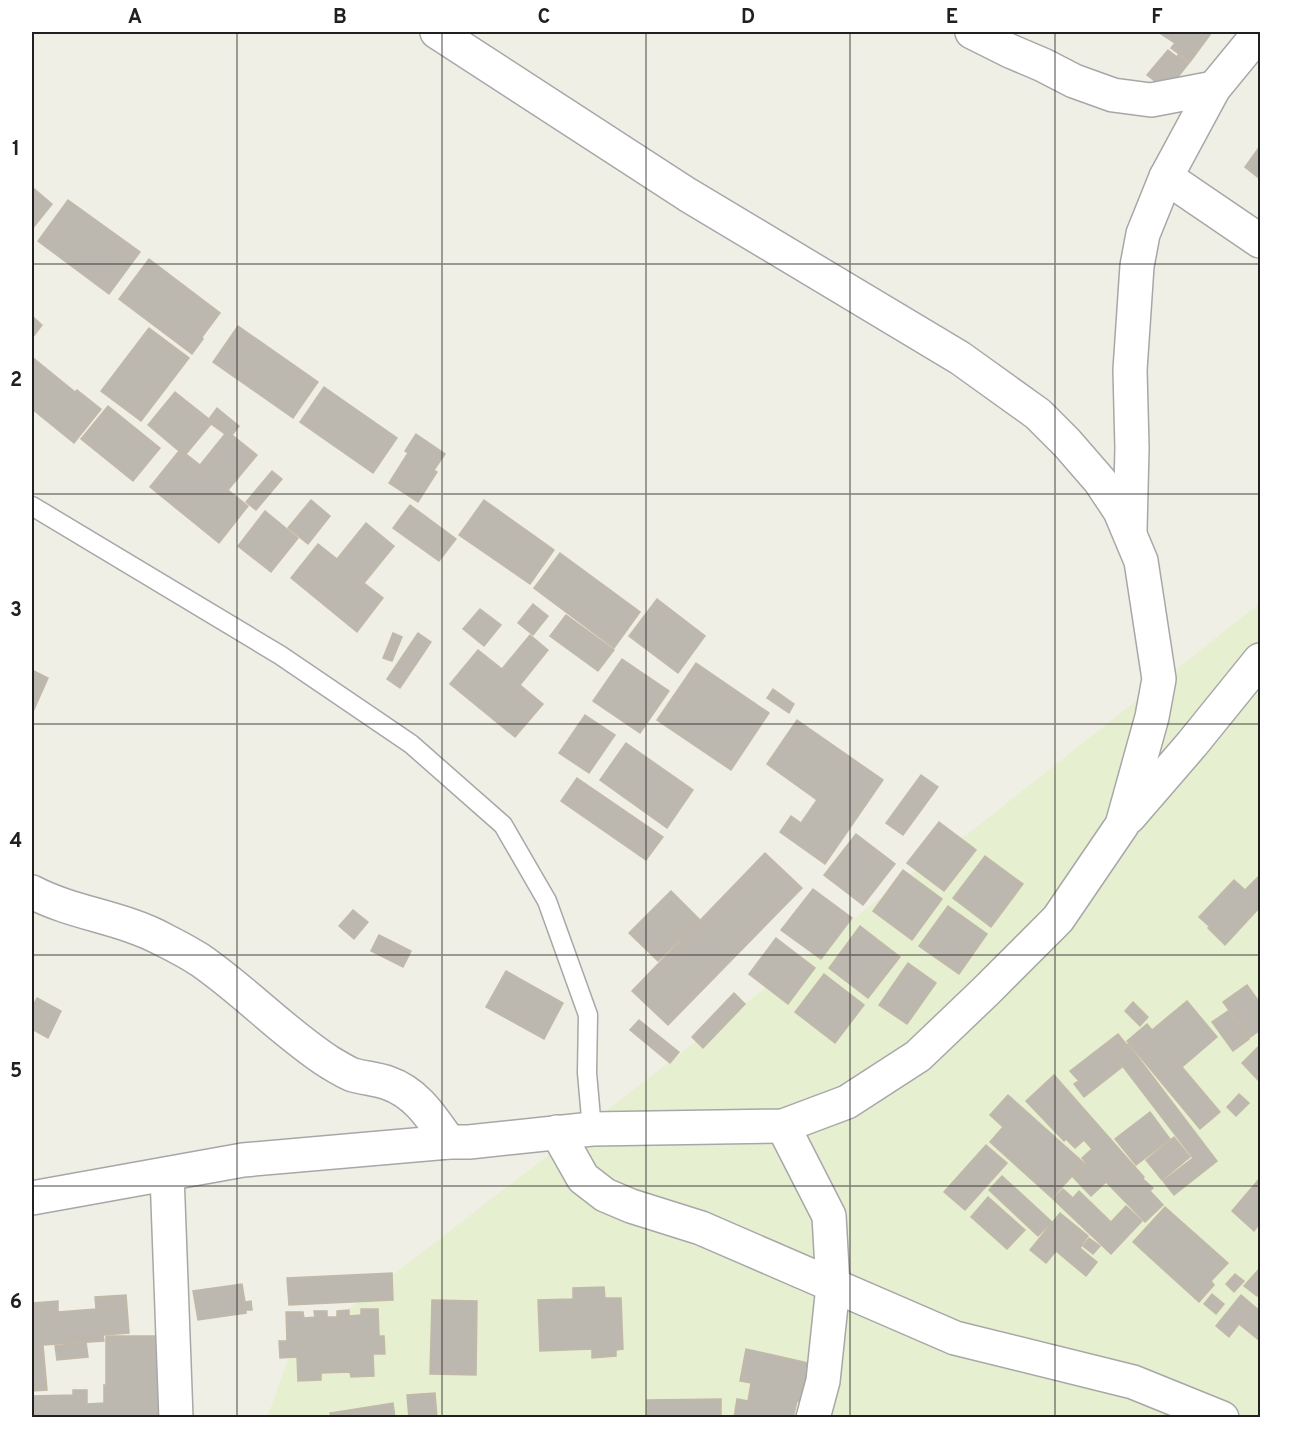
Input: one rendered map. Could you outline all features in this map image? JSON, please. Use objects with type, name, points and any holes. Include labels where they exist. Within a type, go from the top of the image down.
[{"type":"street","points":[[437,32],[688,195],[960,358],[1038,414],[1067,442],[1100,482],[1120,511],[1141,561],[1159,679],[1152,717],[1122,825]]},
{"type":"street","points":[[972,32],[1074,81],[1113,95],[1151,100],[1214,88]]},
{"type":"street","points":[[1130,536],[1131,370],[1137,266],[1143,234],[1166,177],[1214,88],[1260,32]]},
{"type":"street","points":[[1166,177],[1260,241]]},
{"type":"street","points":[[32,1198],[243,1160],[469,1142],[592,1129],[783,1126],[847,1102],[918,1056],[1058,919],[1122,825],[1260,660]]},
{"type":"street","points":[[32,892],[81,911],[142,929],[199,960],[291,1035],[330,1062],[351,1074],[387,1082],[404,1089],[417,1099],[430,1114],[449,1142]]},
{"type":"street","points":[[783,1126],[829,1216],[833,1286],[823,1381],[813,1418]]},
{"type":"street","points":[[556,1132],[583,1178],[605,1195],[631,1206],[700,1228],[955,1338],[1133,1382],[1222,1418]]},
{"type":"street","points":[[167,1174],[176,1418]]},
{"type":"lane","points":[[32,506],[280,655],[411,744],[503,825],[547,901],[588,1016],[587,1073],[592,1129]]},
{"type":"green space","points":[[1260,603],[1260,1417],[267,1418],[290,1354],[953,841],[965,836]]},
{"type":"building","points":[[1158,32],[1212,32],[1190,62],[1171,48],[1175,43]]},
{"type":"building","points":[[1168,50],[1189,63],[1167,91],[1147,75]]},
{"type":"building","points":[[1260,146],[1260,179],[1245,167]]},
{"type":"building","points":[[32,187],[52,204],[32,229]]},
{"type":"building","points":[[68,200],[140,252],[109,294],[38,241]]},
{"type":"building","points":[[149,259],[220,313],[192,354],[119,299]]},
{"type":"building","points":[[32,316],[42,325],[32,338]]},
{"type":"building","points":[[238,326],[318,382],[293,418],[213,362]]},
{"type":"building","points":[[149,328],[189,358],[141,421],[101,391]]},
{"type":"building","points":[[32,357],[75,392],[77,390],[101,409],[74,443],[32,409]]},
{"type":"building","points":[[324,387],[397,438],[373,473],[300,422]]},
{"type":"building","points":[[175,392],[209,419],[217,408],[239,426],[232,435],[257,455],[228,490],[248,506],[219,543],[150,487],[179,451],[148,425]],"holes":[[[211,424],[225,434],[200,465],[186,454]]]},
{"type":"building","points":[[108,406],[160,448],[133,481],[81,439]]},
{"type":"building","points":[[416,434],[445,454],[434,470],[437,472],[418,502],[389,483],[408,453],[405,451]]},
{"type":"building","points":[[272,471],[282,479],[256,510],[246,502]]},
{"type":"building","points":[[311,500],[330,516],[308,544],[288,528]]},
{"type":"building","points":[[484,500],[554,550],[530,584],[459,535]]},
{"type":"building","points":[[410,505],[456,539],[439,561],[393,528]]},
{"type":"building","points":[[265,511],[298,538],[271,572],[238,546]]},
{"type":"building","points":[[366,523],[394,546],[364,583],[383,598],[357,632],[291,578],[318,544],[337,559]]},
{"type":"building","points":[[560,553],[640,612],[614,648],[534,588]]},
{"type":"building","points":[[657,599],[705,636],[678,673],[629,636]]},
{"type":"building","points":[[533,604],[548,616],[533,635],[518,623]]},
{"type":"building","points":[[480,609],[501,625],[484,646],[463,629]]},
{"type":"building","points":[[566,615],[614,650],[598,671],[550,636]]},
{"type":"building","points":[[393,633],[402,637],[392,661],[383,658]]},
{"type":"building","points":[[418,633],[431,642],[400,688],[387,679]]},
{"type":"building","points":[[530,635],[548,650],[520,685],[543,704],[515,737],[450,684],[478,650],[502,669]]},
{"type":"building","points":[[622,659],[669,691],[640,733],[593,701]]},
{"type":"building","points":[[696,663],[769,713],[731,770],[657,720]]},
{"type":"building","points":[[32,670],[48,678],[32,714]]},
{"type":"building","points":[[773,689],[794,704],[789,713],[767,698]]},
{"type":"building","points":[[585,715],[615,735],[589,773],[559,753]]},
{"type":"building","points":[[797,720],[883,780],[825,864],[780,832],[791,816],[801,823],[817,800],[767,764]]},
{"type":"building","points":[[626,743],[693,790],[667,828],[600,780]]},
{"type":"building","points":[[921,775],[938,787],[903,835],[886,823]]},
{"type":"building","points":[[577,778],[663,837],[646,860],[561,801]]},
{"type":"building","points":[[939,822],[976,850],[944,891],[907,863]]},
{"type":"building","points":[[856,834],[895,864],[863,905],[824,875]]},
{"type":"building","points":[[765,853],[802,888],[668,1025],[632,991]]},
{"type":"building","points":[[985,856],[1023,884],[991,927],[953,898]]},
{"type":"building","points":[[903,870],[942,899],[912,940],[873,911]]},
{"type":"building","points":[[1258,877],[1260,879],[1260,907],[1225,945],[1199,917],[1234,880],[1245,890]]},
{"type":"building","points":[[813,889],[852,918],[821,959],[781,930]]},
{"type":"building","points":[[671,891],[700,920],[658,961],[629,933]]},
{"type":"building","points":[[948,906],[987,934],[959,974],[919,946]]},
{"type":"building","points":[[353,910],[368,922],[354,939],[339,926]]},
{"type":"building","points":[[860,926],[900,957],[868,998],[829,968]]},
{"type":"building","points":[[379,935],[411,951],[403,967],[371,951]]},
{"type":"building","points":[[776,938],[815,968],[788,1004],[749,974]]},
{"type":"building","points":[[908,963],[936,983],[907,1024],[879,1005]]},
{"type":"building","points":[[506,971],[563,1003],[544,1039],[486,1007]]},
{"type":"building","points":[[824,974],[864,1005],[835,1043],[795,1012]]},
{"type":"building","points":[[1247,985],[1260,1003],[1260,1030],[1249,1038],[1223,1002]]},
{"type":"building","points":[[734,993],[745,1004],[703,1048],[692,1037]]},
{"type":"building","points":[[37,998],[61,1011],[48,1038],[32,1029],[32,1008]]},
{"type":"building","points":[[1187,1001],[1217,1037],[1182,1067],[1220,1112],[1200,1129],[1127,1041],[1147,1024],[1152,1030]]},
{"type":"building","points":[[1133,1002],[1148,1017],[1140,1026],[1125,1011]]},
{"type":"building","points":[[1228,1011],[1249,1039],[1233,1051],[1212,1022]]},
{"type":"building","points":[[639,1020],[679,1052],[670,1063],[630,1030]]},
{"type":"building","points":[[1118,1034],[1127,1045],[1113,1055],[1122,1067],[1084,1097],[1074,1084],[1079,1081],[1070,1071]]},
{"type":"building","points":[[1128,1044],[1217,1161],[1174,1195],[1163,1181],[1193,1158],[1114,1055]]},
{"type":"building","points":[[1260,1045],[1260,1082],[1242,1063]]},
{"type":"building","points":[[1054,1075],[1153,1188],[1150,1191],[1163,1205],[1145,1222],[1106,1182],[1091,1196],[1072,1176],[1086,1163],[1082,1158],[1092,1149],[1084,1140],[1075,1148],[1066,1139],[1064,1141],[1026,1101]]},
{"type":"building","points":[[1239,1094],[1249,1103],[1236,1116],[1227,1107]]},
{"type":"building","points":[[1008,1095],[1084,1163],[1052,1198],[990,1142],[1003,1127],[990,1115]]},
{"type":"building","points":[[1150,1112],[1170,1139],[1136,1165],[1115,1139]]},
{"type":"building","points":[[1174,1137],[1190,1157],[1162,1180],[1146,1160]]},
{"type":"building","points":[[986,1145],[1007,1163],[965,1210],[944,1192]]},
{"type":"building","points":[[1002,1176],[1052,1222],[1038,1236],[989,1190]]},
{"type":"building","points":[[1260,1178],[1260,1223],[1254,1231],[1232,1211]]},
{"type":"building","points":[[1063,1189],[1073,1198],[1079,1191],[1111,1222],[1126,1206],[1142,1221],[1111,1254],[1053,1199]]},
{"type":"building","points":[[988,1197],[1025,1230],[1007,1249],[971,1217]]},
{"type":"building","points":[[1165,1207],[1228,1263],[1211,1281],[1214,1285],[1199,1302],[1133,1242]]},
{"type":"building","points":[[1060,1213],[1088,1236],[1080,1248],[1097,1262],[1086,1276],[1056,1251],[1046,1263],[1030,1250]]},
{"type":"building","points":[[1089,1238],[1100,1246],[1093,1254],[1083,1246]]},
{"type":"building","points":[[1260,1268],[1260,1292],[1257,1296],[1244,1286]]},
{"type":"building","points":[[392,1273],[393,1300],[289,1305],[287,1278]]},
{"type":"building","points":[[1235,1274],[1244,1281],[1234,1292],[1226,1284]]},
{"type":"building","points":[[242,1284],[245,1302],[251,1301],[252,1310],[246,1310],[246,1313],[198,1320],[193,1291]]},
{"type":"building","points":[[604,1287],[605,1298],[621,1298],[623,1349],[616,1350],[616,1356],[592,1358],[592,1349],[540,1351],[538,1300],[573,1299],[573,1288]]},
{"type":"building","points":[[1212,1294],[1224,1304],[1216,1314],[1204,1304]]},
{"type":"building","points":[[126,1295],[129,1333],[103,1335],[104,1341],[43,1345],[47,1390],[32,1391],[33,1303],[58,1301],[58,1312],[96,1309],[95,1297]]},
{"type":"building","points":[[1241,1295],[1260,1311],[1260,1341],[1239,1324],[1229,1337],[1216,1326]]},
{"type":"building","points":[[432,1300],[477,1301],[476,1375],[430,1374]]},
{"type":"building","points":[[361,1309],[378,1309],[379,1336],[384,1336],[385,1354],[373,1354],[374,1376],[351,1377],[350,1372],[321,1373],[321,1380],[298,1381],[297,1357],[280,1358],[279,1341],[287,1341],[286,1312],[303,1312],[304,1318],[315,1317],[314,1311],[327,1311],[327,1317],[337,1317],[337,1311],[349,1310],[349,1316],[361,1315]]},
{"type":"building","points":[[106,1336],[158,1336],[158,1416],[32,1418],[32,1396],[73,1395],[73,1390],[87,1390],[87,1404],[104,1403]]},
{"type":"building","points":[[86,1342],[88,1357],[57,1360],[55,1346]]},
{"type":"building","points":[[746,1349],[813,1364],[805,1403],[797,1401],[793,1418],[734,1418],[737,1399],[748,1401],[751,1383],[740,1381]]},
{"type":"building","points":[[435,1393],[437,1418],[409,1418],[407,1395]]},
{"type":"building","points":[[721,1399],[721,1418],[647,1418],[647,1400]]},
{"type":"building","points":[[393,1403],[395,1418],[331,1418],[330,1413]]}]
